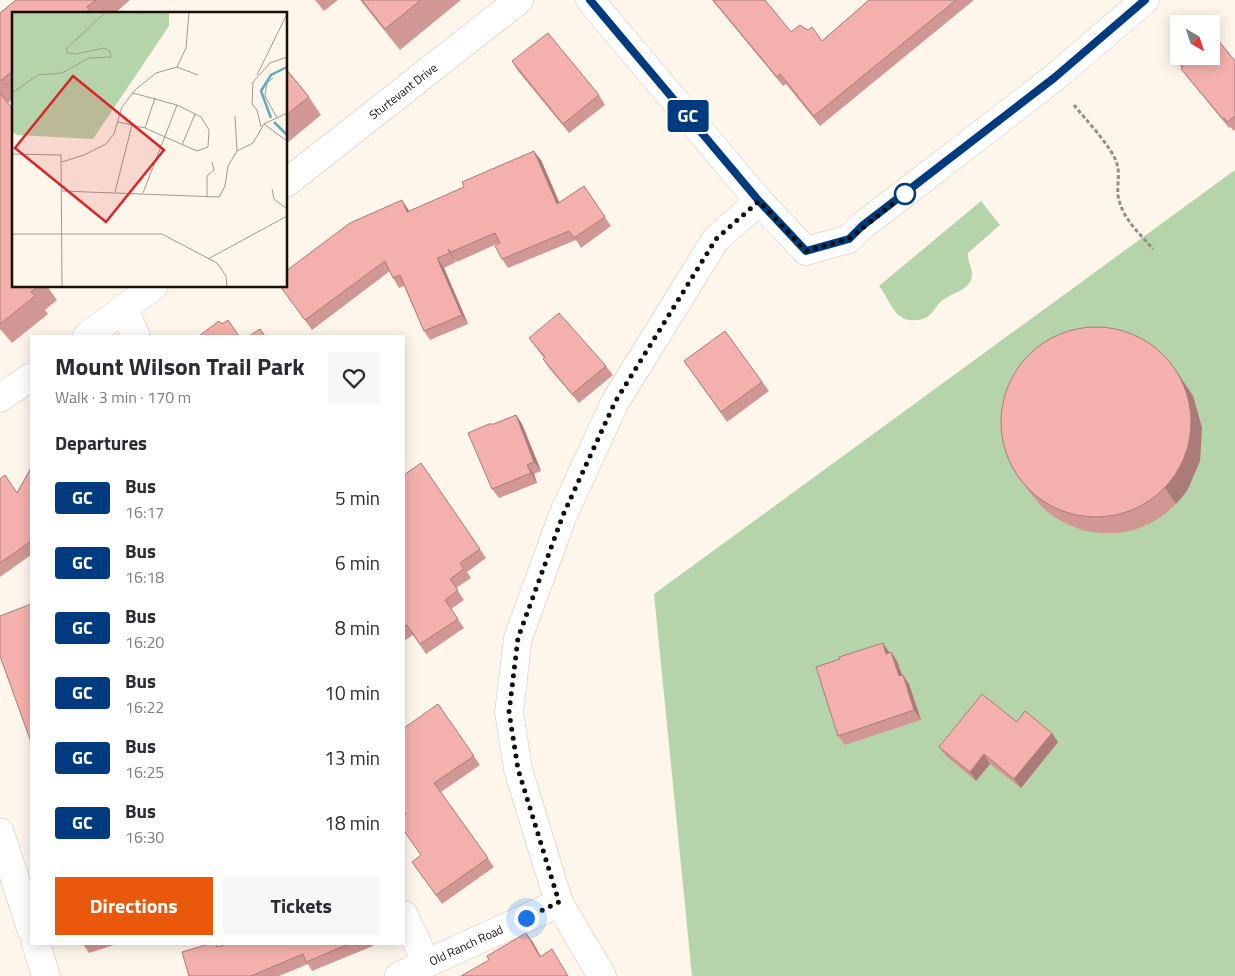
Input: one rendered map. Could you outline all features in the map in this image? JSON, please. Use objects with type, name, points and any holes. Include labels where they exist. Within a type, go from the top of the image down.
[{"type":"street","name":"Sturtevant Drive","points":[[288,180],[519,0]]},
{"type":"street","points":[[590,0],[759,201],[806,251],[849,239],[870,220],[1054,78],[1145,0]]},
{"type":"street","points":[[602,976],[559,902],[518,769],[509,712],[518,638],[563,515],[615,402],[716,239],[759,201]]},
{"type":"street","points":[[89,335],[152,288]]},
{"type":"street","points":[[124,310],[136,335]]},
{"type":"street","points":[[0,398],[30,377]]},
{"type":"street","points":[[0,832],[30,926]]},
{"type":"street","name":"Old Ranch Road","points":[[400,976],[559,902]]},
{"type":"street","points":[[405,917],[426,963]]},
{"type":"street","points":[[36,945],[46,976]]},
{"type":"path","points":[[1054,78],[1112,153],[1117,164],[1120,205],[1125,215],[1153,249]]},
{"type":"green space","points":[[1235,170],[1235,976],[692,976],[654,594]]},
{"type":"green space","points":[[981,201],[1000,225],[968,253],[972,273],[971,280],[962,290],[938,304],[926,318],[909,320],[902,318],[893,309],[879,286]]},
{"type":"building","points":[[16,0],[96,0],[87,7],[91,12],[12,12],[12,72],[0,81],[0,13]]},
{"type":"building","points":[[362,0],[421,0],[385,29]]},
{"type":"building","points":[[713,0],[765,0],[791,32],[800,25],[808,30],[812,27],[822,41],[869,0],[956,0],[814,116],[780,74],[777,77]]},
{"type":"building","points":[[548,33],[599,95],[563,124],[512,61]]},
{"type":"building","points":[[1220,42],[1235,61],[1235,116],[1227,122],[1223,119],[1181,69],[1183,67],[1181,65],[1220,65]]},
{"type":"building","points":[[288,71],[309,97],[288,113]]},
{"type":"building","points":[[0,93],[12,108],[12,288],[36,288],[31,292],[35,296],[0,324]]},
{"type":"building","points":[[534,151],[557,204],[584,186],[605,217],[574,238],[569,231],[502,259],[495,246],[500,243],[495,233],[451,252],[448,249],[450,253],[437,258],[462,315],[424,331],[400,275],[393,278],[385,261],[305,320],[281,288],[288,288],[288,270],[350,223],[402,200],[407,212],[464,187],[462,182]]},
{"type":"building","points":[[559,313],[606,366],[572,394],[543,359],[545,357],[529,338]]},
{"type":"building","points":[[228,320],[238,335],[200,335],[219,321],[222,324]]},
{"type":"building","points":[[1096,327],[1132,334],[1149,343],[1163,355],[1175,369],[1184,386],[1191,422],[1184,458],[1175,475],[1163,489],[1149,501],[1132,510],[1096,517],[1060,510],[1043,501],[1029,489],[1017,475],[1008,458],[1001,422],[1008,386],[1017,369],[1029,355],[1043,343],[1060,334]]},
{"type":"building","points":[[260,329],[264,335],[251,335]]},
{"type":"building","points":[[725,331],[762,382],[721,412],[684,361]]},
{"type":"building","points":[[516,415],[534,462],[527,465],[531,473],[492,489],[468,433]]},
{"type":"building","points":[[421,463],[480,549],[460,563],[464,569],[450,579],[458,590],[445,600],[458,619],[420,644],[407,625],[405,626],[405,474]]},
{"type":"building","points":[[30,470],[30,542],[0,563],[0,479],[5,475],[17,493]]},
{"type":"building","points":[[30,604],[30,739],[0,656],[0,616]]},
{"type":"building","points":[[883,643],[886,654],[891,652],[899,676],[903,675],[914,710],[838,736],[816,667],[840,659],[839,657]]},
{"type":"building","points":[[982,694],[1017,722],[1025,711],[1052,733],[1014,779],[984,754],[970,772],[939,747]]},
{"type":"building","points":[[438,704],[474,756],[434,783],[488,858],[436,895],[412,862],[421,855],[405,832],[405,727]]},
{"type":"building","points":[[526,933],[540,957],[552,949],[568,976],[461,976],[489,960],[487,956]]},
{"type":"building","points":[[206,945],[216,945],[217,947],[224,945],[347,945],[306,962],[303,954],[251,976],[189,976],[182,952]]},
{"type":"bus line","name":"GC","points":[[590,0],[759,201],[806,251],[849,239],[862,226],[1054,78],[1145,0]]},
{"type":"route","points":[[526,918],[559,902],[518,769],[509,712],[518,638],[563,515],[615,402],[716,239],[759,201],[806,251],[849,239],[862,226],[907,192],[905,194]]}]
